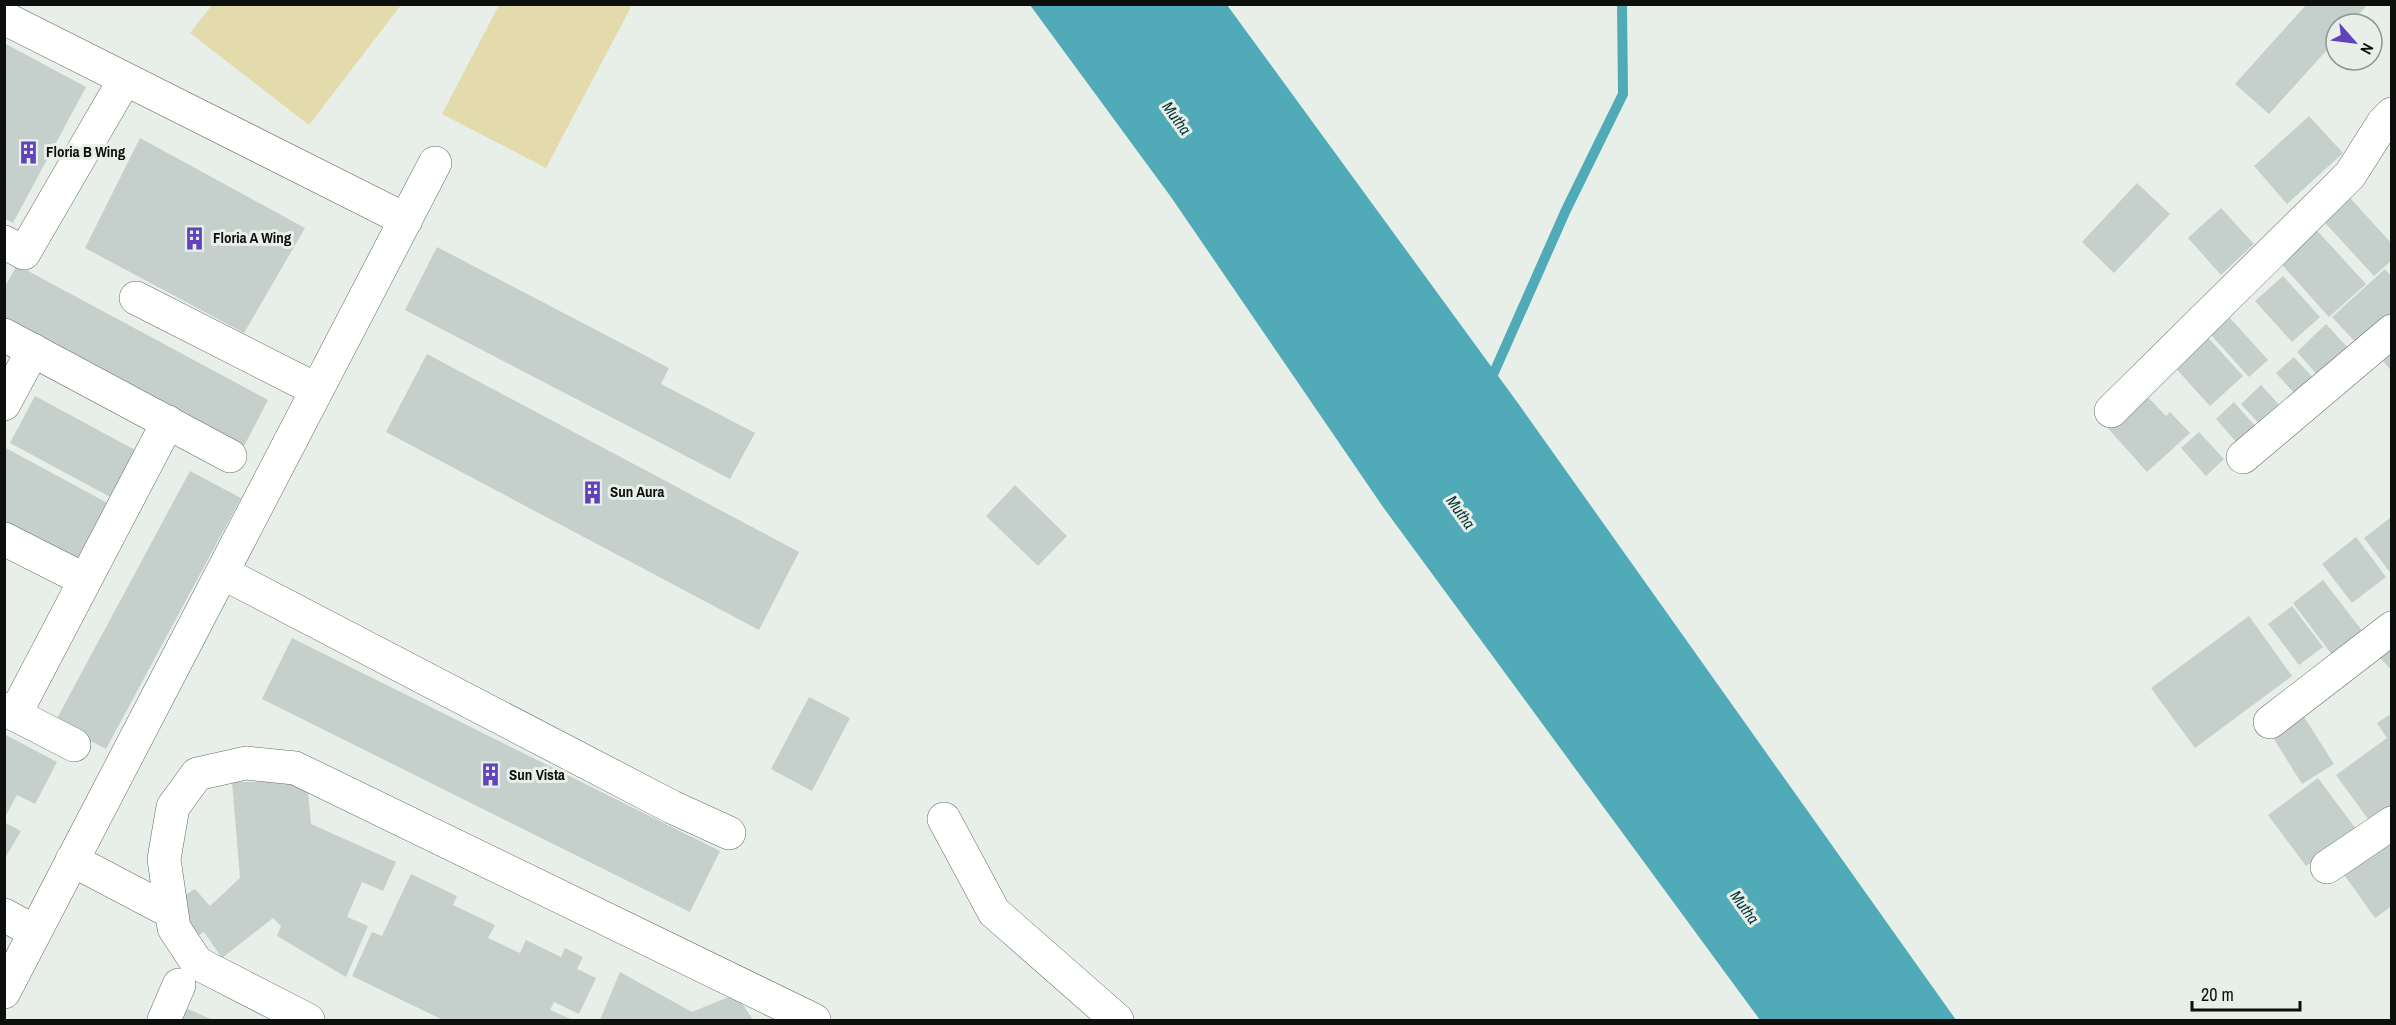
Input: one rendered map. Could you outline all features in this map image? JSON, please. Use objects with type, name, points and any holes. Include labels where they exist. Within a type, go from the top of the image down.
[{"type":"street","points":[[4,18],[406,220]]},
{"type":"street","points":[[4,242],[24,253],[125,79]]},
{"type":"street","points":[[2111,411],[2350,175],[2391,114]]},
{"type":"street","points":[[4,992],[435,163]]},
{"type":"street","points":[[136,298],[317,390]]},
{"type":"street","points":[[2243,457],[2391,331]]},
{"type":"street","points":[[4,335],[230,456]]},
{"type":"street","points":[[4,404],[33,350]]},
{"type":"street","points":[[74,745],[10,712],[85,580],[168,422]]},
{"type":"street","points":[[4,538],[85,580]]},
{"type":"street","points":[[223,573],[672,807],[729,833]]},
{"type":"street","points":[[2270,722],[2391,628]]},
{"type":"street","points":[[308,1020],[197,963],[174,928],[164,859],[173,807],[197,774],[246,763],[295,768],[797,1016]]},
{"type":"street","points":[[944,819],[994,912],[1117,1020]]},
{"type":"street","points":[[2327,867],[2391,824]]},
{"type":"street","points":[[72,860],[171,912]]},
{"type":"street","points":[[4,915],[34,932]]},
{"type":"street","points":[[164,1020],[179,985]]},
{"type":"shaded area","points":[[212,5],[401,5],[309,125],[190,33]]},
{"type":"shaded area","points":[[499,5],[627,5],[631,7],[546,168],[442,114]]},
{"type":"water","name":"Mutha","points":[[1030,5],[1227,5],[1520,406],[1956,1020],[1760,1020],[1383,507],[1171,197]]},
{"type":"building","points":[[2307,4],[2368,4],[2361,12],[2324,12],[2324,53],[2269,114],[2235,84]]},
{"type":"building","name":"Floria B Wing","points":[[4,43],[86,87],[13,223],[4,218]]},
{"type":"building","points":[[2309,116],[2343,153],[2287,204],[2254,166]]},
{"type":"building","name":"Floria A Wing","points":[[140,138],[305,228],[244,333],[85,248]]},
{"type":"building","points":[[2137,183],[2170,214],[2114,273],[2082,242]]},
{"type":"building","points":[[2342,189],[2392,244],[2392,260],[2374,276],[2316,213]]},
{"type":"building","points":[[2221,208],[2254,244],[2221,275],[2188,238]]},
{"type":"building","points":[[2311,224],[2366,284],[2329,317],[2275,257]]},
{"type":"building","points":[[437,247],[669,368],[661,384],[755,433],[730,479],[405,310]]},
{"type":"building","points":[[17,265],[268,400],[243,448],[4,321],[4,288]]},
{"type":"building","points":[[2385,269],[2392,277],[2392,316],[2359,346],[2332,317]]},
{"type":"building","points":[[2283,276],[2320,317],[2292,342],[2255,301]]},
{"type":"building","points":[[2230,318],[2268,360],[2249,377],[2211,335]]},
{"type":"building","points":[[2326,324],[2349,349],[2319,377],[2297,352]]},
{"type":"building","points":[[2204,333],[2243,376],[2210,406],[2171,363]]},
{"type":"building","name":"Sun Aura","points":[[427,354],[799,552],[759,630],[386,432]]},
{"type":"building","points":[[2392,354],[2392,372],[2383,361]]},
{"type":"building","points":[[2294,357],[2315,380],[2297,396],[2276,373]]},
{"type":"building","points":[[2261,385],[2282,408],[2262,427],[2241,404]]},
{"type":"building","points":[[2143,392],[2166,416],[2170,412],[2190,433],[2147,472],[2106,426]]},
{"type":"building","points":[[35,396],[137,451],[112,498],[10,443]]},
{"type":"building","points":[[2234,402],[2256,427],[2238,444],[2216,419]]},
{"type":"building","points":[[2199,432],[2224,459],[2206,476],[2181,448]]},
{"type":"building","points":[[4,447],[111,505],[79,563],[4,523]]},
{"type":"building","points":[[190,471],[241,498],[106,749],[55,722]]},
{"type":"building","points":[[1015,485],[1067,536],[1038,566],[986,516]]},
{"type":"building","points":[[2390,518],[2392,519],[2392,575],[2364,538]]},
{"type":"building","points":[[2356,537],[2386,577],[2352,603],[2322,564]]},
{"type":"building","points":[[2323,580],[2367,637],[2336,660],[2293,603]]},
{"type":"building","points":[[2292,606],[2323,647],[2299,665],[2268,624]]},
{"type":"building","points":[[2249,616],[2292,676],[2195,748],[2151,688]]},
{"type":"building","name":"Sun Vista","points":[[292,638],[720,851],[690,912],[262,699]]},
{"type":"building","points":[[2392,640],[2392,671],[2376,653]]},
{"type":"building","points":[[809,697],[850,718],[812,791],[771,769]]},
{"type":"building","points":[[2299,709],[2334,764],[2302,784],[2267,728]]},
{"type":"building","points":[[2392,713],[2392,812],[2373,826],[2336,775],[2387,738],[2377,723]]},
{"type":"building","points":[[4,734],[57,762],[35,804],[17,795],[4,819]]},
{"type":"building","points":[[2318,778],[2356,829],[2306,866],[2268,815]]},
{"type":"building","points":[[307,781],[311,824],[396,862],[383,891],[362,882],[347,917],[368,926],[346,977],[277,936],[281,926],[273,918],[222,958],[204,932],[194,938],[171,904],[195,889],[210,906],[240,878],[232,782]]},
{"type":"building","points":[[4,822],[21,831],[4,860]]},
{"type":"building","points":[[2392,837],[2392,906],[2375,918],[2340,869]]},
{"type":"building","points":[[411,874],[457,896],[453,905],[495,925],[488,938],[520,953],[526,940],[561,957],[565,948],[583,957],[577,969],[596,978],[579,1014],[554,1002],[550,1010],[573,1020],[443,1020],[352,976],[372,932],[382,936]]},
{"type":"building","points":[[620,972],[692,1012],[736,994],[753,1020],[600,1020]]},
{"type":"building","points":[[179,1005],[213,1020],[172,1020]]},
{"type":"waterway","points":[[1491,383],[1566,210],[1623,94],[1622,4]]},
{"type":"place","name":"Floria B Wing","points":[[28,152]]},
{"type":"place","name":"Floria A Wing","points":[[195,238]]},
{"type":"place","name":"Sun Aura","points":[[592,492]]},
{"type":"place","name":"Sun Vista","points":[[491,775]]}]
